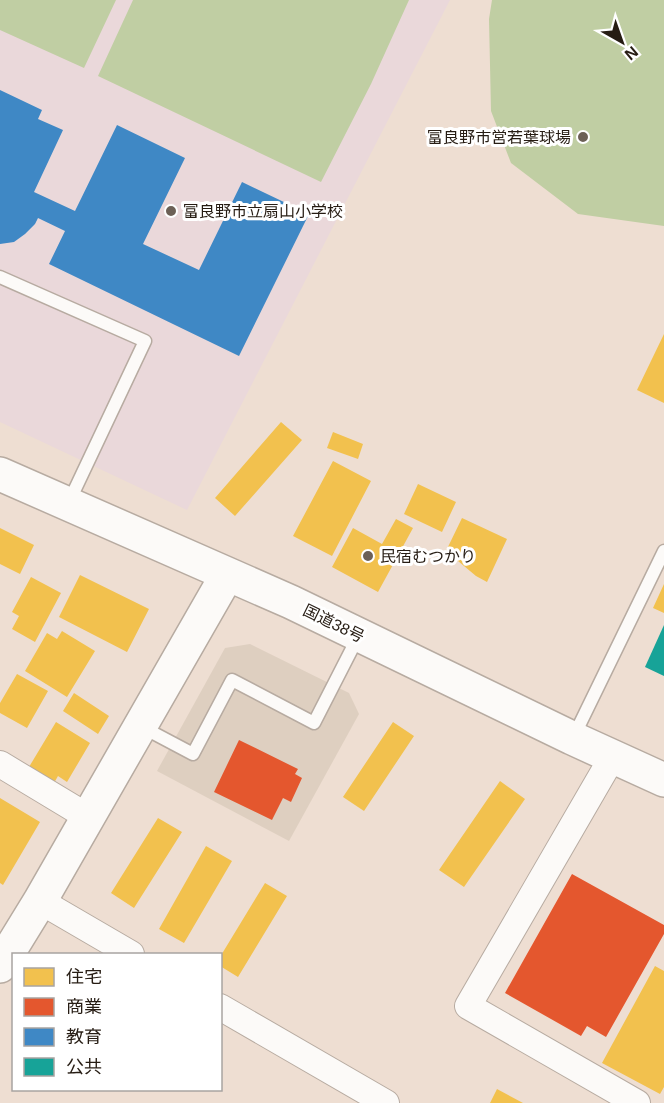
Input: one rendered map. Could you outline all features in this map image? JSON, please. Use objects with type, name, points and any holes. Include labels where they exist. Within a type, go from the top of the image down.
[{"type":"main road","name":"国道38号","points":[[0,474],[291,603],[664,780]]},
{"type":"main road","points":[[0,966],[40,901],[227,574]]},
{"type":"street","points":[[613,756],[468,1006],[637,1103]]},
{"type":"street","points":[[0,764],[88,817]]},
{"type":"street","points":[[40,901],[129,953]]},
{"type":"street","points":[[222,1008],[386,1103]]},
{"type":"lane","points":[[0,277],[145,341],[67,505]]},
{"type":"lane","points":[[572,738],[664,551]]},
{"type":"lane","points":[[140,726],[193,754],[232,680],[314,723],[359,635]]},
{"type":"shaded area","name":"富良野市立扇山小学校","points":[[0,0],[450,0],[187,510],[0,422]]},
{"type":"shaded area","points":[[250,644],[349,693],[359,714],[289,841],[157,771],[225,648]]},
{"type":"green space","points":[[0,0],[116,0],[84,68],[0,30]]},
{"type":"green space","points":[[133,0],[409,0],[371,84],[321,182],[98,76]]},
{"type":"green space","name":"富良野市営若葉球場","points":[[492,0],[664,0],[664,226],[578,214],[511,163],[491,111],[489,19]]},
{"type":"building: 住宅","points":[[664,334],[664,403],[637,390]]},
{"type":"building: 住宅","points":[[281,422],[302,440],[235,516],[215,498]]},
{"type":"building: 住宅","points":[[333,432],[363,444],[358,459],[327,448]]},
{"type":"building: 住宅","points":[[333,461],[371,481],[332,556],[293,536]]},
{"type":"building: 住宅","points":[[418,484],[456,502],[442,532],[404,514]]},
{"type":"building: 住宅","points":[[462,518],[507,539],[487,582],[476,576],[446,551]]},
{"type":"building: 住宅","name":"民宿むつかり","points":[[396,519],[413,528],[378,592],[332,567],[353,528],[382,544]]},
{"type":"building: 住宅","points":[[0,528],[34,545],[20,574],[0,564]]},
{"type":"building: 住宅","points":[[80,575],[149,609],[127,652],[59,617]]},
{"type":"building: 住宅","points":[[31,577],[61,593],[35,642],[12,629],[19,616],[12,612]]},
{"type":"building: 住宅","points":[[664,584],[664,613],[653,608]]},
{"type":"building: 住宅","points":[[62,631],[95,651],[67,697],[25,671],[47,633],[57,639]]},
{"type":"building: 住宅","points":[[17,674],[48,691],[27,728],[0,713],[0,703]]},
{"type":"building: 住宅","points":[[74,693],[109,716],[98,734],[63,711]]},
{"type":"building: 住宅","points":[[56,722],[90,743],[67,782],[58,776],[54,783],[29,767]]},
{"type":"building: 住宅","points":[[393,722],[414,736],[364,811],[343,797]]},
{"type":"building: 住宅","points":[[500,781],[525,799],[464,887],[439,870]]},
{"type":"building: 住宅","points":[[0,798],[40,822],[3,885],[0,883]]},
{"type":"building: 住宅","points":[[158,818],[182,832],[134,908],[111,893]]},
{"type":"building: 住宅","points":[[206,846],[232,861],[184,943],[159,929]]},
{"type":"building: 住宅","points":[[265,883],[287,896],[238,977],[222,967],[222,954]]},
{"type":"building: 住宅","points":[[655,966],[664,971],[664,1087],[660,1094],[602,1063]]},
{"type":"building: 住宅","points":[[497,1089],[523,1103],[490,1103]]},
{"type":"building: 商業","points":[[239,740],[298,769],[295,774],[302,778],[291,802],[283,798],[272,820],[214,792]]},
{"type":"building: 商業","points":[[572,874],[664,925],[664,934],[606,1037],[587,1026],[581,1036],[505,993]]},
{"type":"building: 教育","points":[[0,90],[42,110],[38,119],[63,130],[34,192],[75,211],[117,125],[185,158],[143,244],[199,270],[242,182],[309,214],[239,356],[49,264],[65,231],[38,218],[25,234],[14,242],[0,244]]},
{"type":"building: 公共","points":[[664,625],[664,676],[645,667]]},
{"type":"place","name":"富良野市営若葉球場","points":[[583,137]]},
{"type":"place","name":"富良野市立扇山小学校","points":[[171,211]]},
{"type":"place","name":"民宿むつかり","points":[[368,556]]}]
